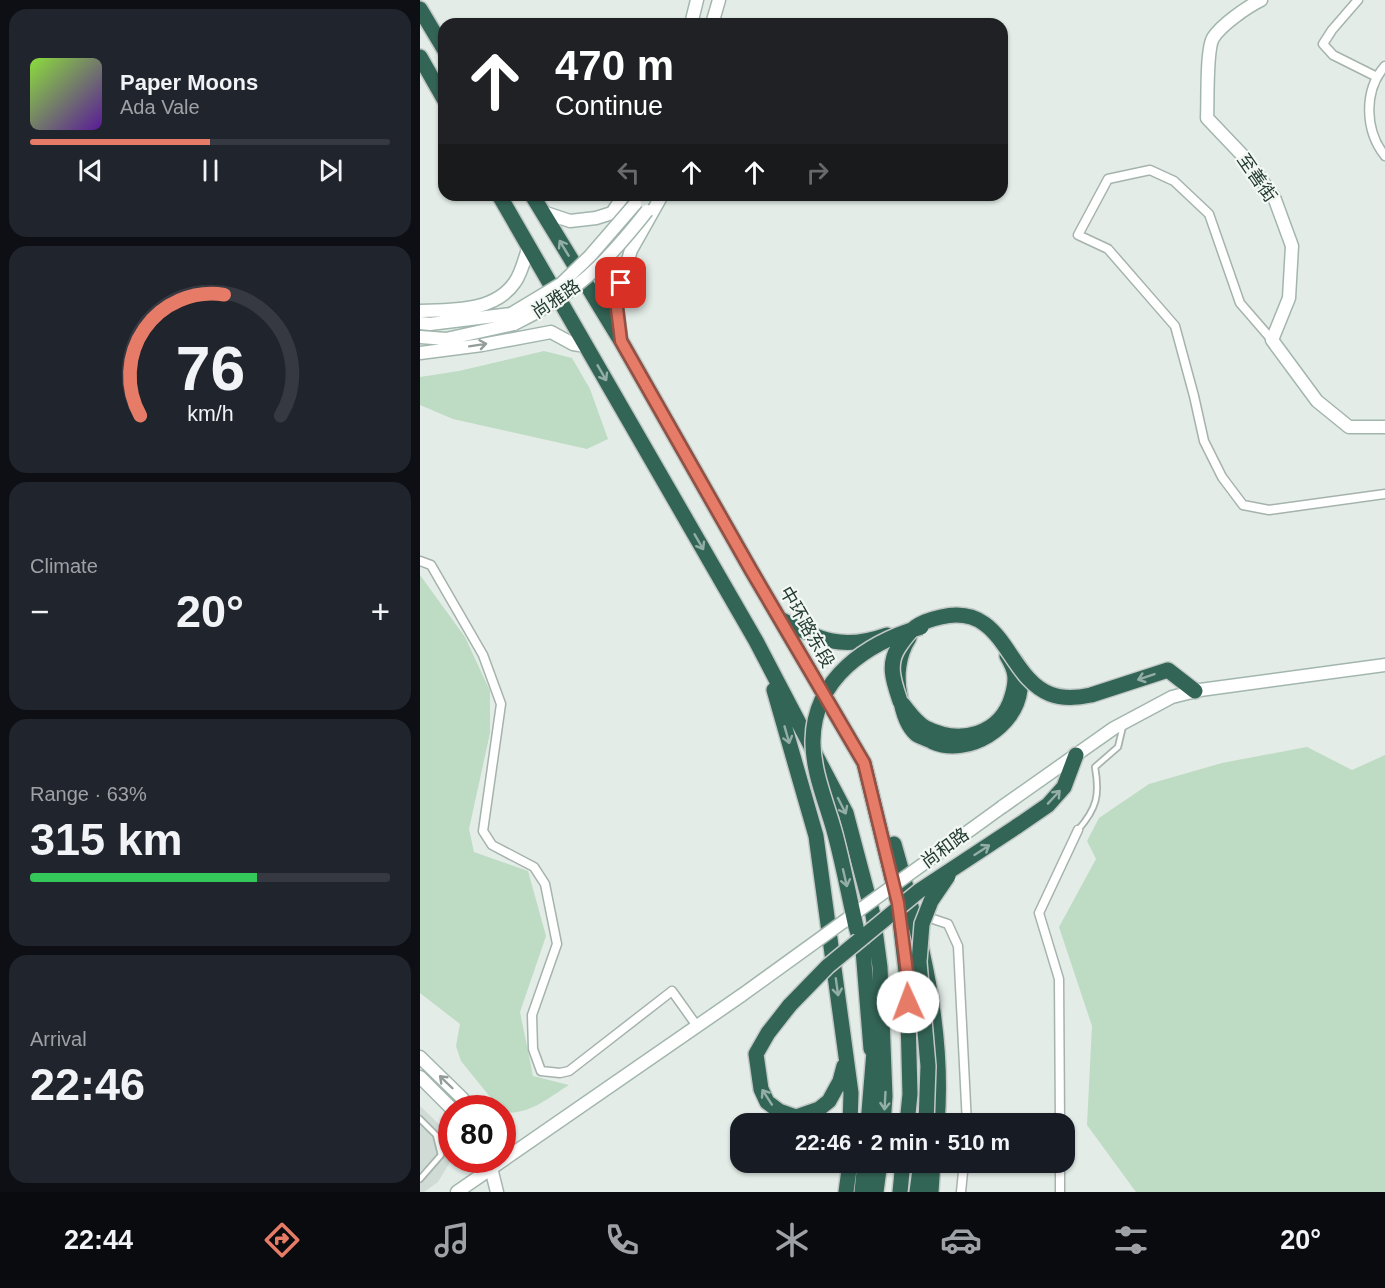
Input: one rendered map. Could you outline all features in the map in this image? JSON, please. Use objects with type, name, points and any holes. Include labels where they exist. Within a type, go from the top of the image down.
[{"type":"highway","points":[[423,14],[438,39]]},
{"type":"highway","points":[[420,57],[438,88]]},
{"type":"highway","points":[[503,201],[765,658],[846,813],[873,915],[880,967],[884,1113]]},
{"type":"highway","name":"中环路东段","points":[[536,201],[621,341],[864,763],[898,903],[908,980],[910,1094],[908,1113]]},
{"type":"highway","points":[[780,619],[820,639],[866,643],[941,612],[963,611],[987,620],[1000,631],[1012,648],[1020,676],[1020,692],[1008,718],[990,735],[976,742],[958,746],[939,744],[916,734],[902,711],[898,667],[907,643],[913,633],[921,627]]},
{"type":"highway","points":[[872,1075],[864,961],[836,837],[817,768],[813,741],[817,711],[837,675],[860,654],[893,635],[921,627],[945,621],[966,623],[982,628],[1015,669],[1016,685],[1010,706],[997,724],[975,735],[951,737],[925,727],[912,717],[900,700],[893,680],[893,657],[904,638],[919,623],[943,616],[962,615],[980,620],[1001,640],[1033,683],[1050,694],[1073,699],[1168,670],[1195,691]]},
{"type":"highway","points":[[765,658],[816,836],[846,1057],[850,1113]]},
{"type":"highway","points":[[846,1057],[840,1081],[829,1101],[819,1109],[796,1117],[779,1112],[768,1102],[761,1089],[756,1054],[768,1033],[790,1005],[828,966],[919,891],[1048,804],[1064,787],[1076,754]]},
{"type":"highway","points":[[864,763],[888,825],[915,916],[932,1000],[938,1057],[937,1113]]},
{"type":"highway","points":[[926,1113],[928,1066],[919,962],[922,924],[931,901],[942,883],[960,864]]},
{"type":"highway","points":[[869,1113],[880,967]]},
{"type":"highway","points":[[846,1192],[849,1173]]},
{"type":"highway","points":[[862,1192],[864,1173]]},
{"type":"highway","points":[[876,1192],[879,1173]]},
{"type":"highway","points":[[900,1192],[902,1173]]},
{"type":"highway","points":[[931,1192],[932,1173]]},
{"type":"street","points":[[692,18],[697,0]]},
{"type":"street","points":[[714,18],[719,0]]},
{"type":"street","name":"至善街","points":[[1261,0],[1242,9],[1213,39],[1208,66],[1208,118],[1246,159],[1274,197],[1292,246],[1289,298],[1272,340]]},
{"type":"street","points":[[1358,0],[1323,44],[1333,55],[1377,77]]},
{"type":"street","points":[[1385,66],[1377,77],[1368,109],[1375,144],[1385,156]]},
{"type":"street","points":[[1385,427],[1349,427],[1317,401],[1272,340],[1240,303],[1209,214],[1174,182],[1150,170],[1108,179],[1078,235],[1108,249],[1175,326],[1204,441],[1222,477],[1243,505],[1269,510],[1385,494]]},
{"type":"street","points":[[543,212],[570,221],[596,218],[612,213],[620,201]]},
{"type":"street","name":"尚雅路","points":[[420,323],[513,319],[561,284],[590,256],[635,201]]},
{"type":"street","name":"尚雅路","points":[[420,338],[447,339],[538,312],[573,291],[602,264],[647,211],[651,201]]},
{"type":"street","points":[[621,341],[616,300],[631,250],[659,201]]},
{"type":"street","points":[[420,311],[455,310],[493,302],[515,282],[529,246]]},
{"type":"street","points":[[420,353],[482,345],[551,332],[573,344],[586,346]]},
{"type":"street","points":[[420,561],[431,565],[483,655],[501,704],[483,831],[492,845],[534,867],[545,884],[557,944],[532,1015],[533,1050],[541,1071],[560,1073],[569,1071],[672,991],[697,1026]]},
{"type":"street","name":"尚和路","points":[[516,1145],[742,995],[1076,754],[1124,722],[1172,697],[1195,691],[1385,665]]},
{"type":"street","points":[[1060,1113],[1059,978],[1039,913],[1078,830]]},
{"type":"street","points":[[915,916],[920,915],[948,924],[958,946],[966,1113]]},
{"type":"street","points":[[420,1057],[459,1095]]},
{"type":"street","points":[[420,1077],[438,1095]]},
{"type":"street","name":"尚和路","points":[[457,1192],[477,1173]]},
{"type":"street","points":[[491,1173],[497,1192]]},
{"type":"street","points":[[961,1192],[963,1173]]},
{"type":"street","points":[[1060,1173],[1060,1192]]},
{"type":"lane","points":[[1078,830],[1090,816],[1096,802],[1098,783],[1095,767],[1118,747],[1124,722]]},
{"type":"lane","points":[[420,1119],[436,1135],[441,1155],[420,1179]]},
{"type":"shaded area","points":[[420,1106],[438,1123],[438,1173],[443,1173],[438,1182],[424,1192],[420,1192]]},
{"type":"green space","points":[[544,351],[572,358],[590,389],[608,439],[587,449],[453,419],[420,405],[420,377],[459,371]]},
{"type":"green space","points":[[420,575],[465,637],[490,691],[490,733],[469,829],[474,852],[528,871],[546,936],[520,1012],[533,1076],[569,1085],[538,1105],[516,1112],[516,1095],[488,1095],[461,1061],[456,1046],[460,1024],[420,993]]},
{"type":"green space","points":[[1307,747],[1352,770],[1385,755],[1385,1192],[1136,1192],[1087,1125],[1092,1026],[1059,927],[1096,859],[1087,841],[1099,818],[1149,784],[1222,763]]},
{"type":"route","points":[[621,283],[616,300],[621,341],[864,763],[898,903],[908,980],[908,1002]]}]
